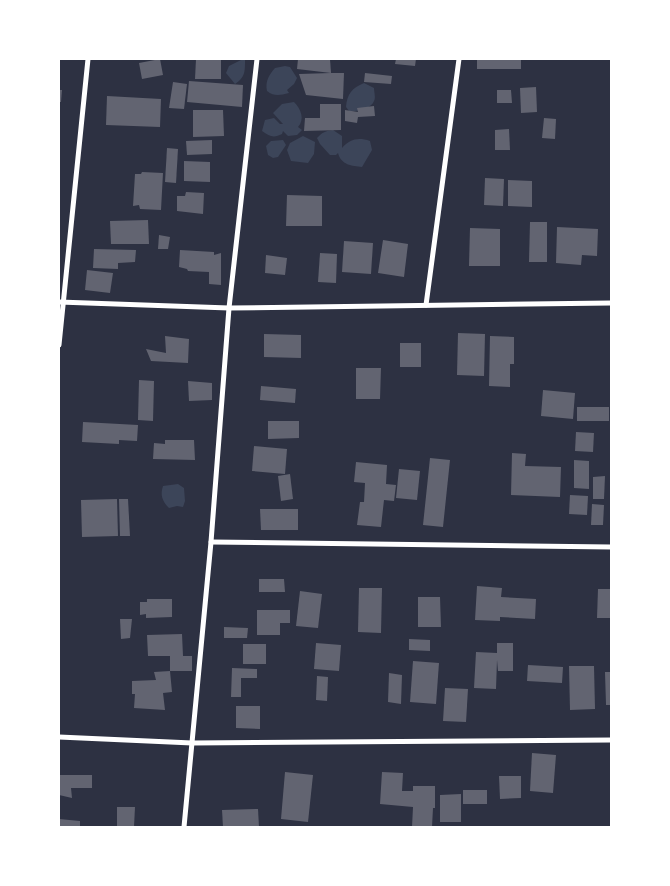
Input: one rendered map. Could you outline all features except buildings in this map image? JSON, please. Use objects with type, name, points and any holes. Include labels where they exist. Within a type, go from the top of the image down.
[{"type":"street","points":[[59,345],[61,302],[88,59]]},
{"type":"street","points":[[184,827],[211,542],[230,308],[257,59]]},
{"type":"street","points":[[426,305],[459,59]]},
{"type":"street","points":[[61,302],[230,308],[611,303]]},
{"type":"street","points":[[211,542],[611,548]]},
{"type":"street","points":[[59,737],[192,743],[611,740]]},
{"type":"shaded area","points":[[245,60],[243,76],[235,84],[226,73],[229,66]]},
{"type":"shaded area","points":[[290,67],[297,78],[294,84],[287,90],[289,93],[278,95],[270,93],[267,91],[269,76],[275,68]]},
{"type":"shaded area","points":[[364,83],[374,88],[375,98],[373,103],[364,109],[349,111],[346,107],[349,95],[353,89]]},
{"type":"shaded area","points":[[294,102],[299,108],[302,117],[298,127],[302,130],[297,135],[288,136],[283,131],[282,134],[272,136],[262,131],[265,120],[274,118],[280,124],[283,124],[273,113],[282,104]]},
{"type":"shaded area","points":[[333,130],[342,136],[342,148],[354,140],[370,141],[372,150],[362,167],[344,162],[338,153],[330,155],[320,144],[317,138],[324,132]]},
{"type":"shaded area","points":[[303,136],[315,142],[314,154],[308,163],[291,161],[287,150],[290,143]]},
{"type":"shaded area","points":[[283,140],[286,145],[278,157],[273,158],[268,155],[266,146],[271,141]]},
{"type":"shaded area","points":[[178,484],[184,488],[185,501],[183,507],[169,508],[162,498],[163,486]]}]
